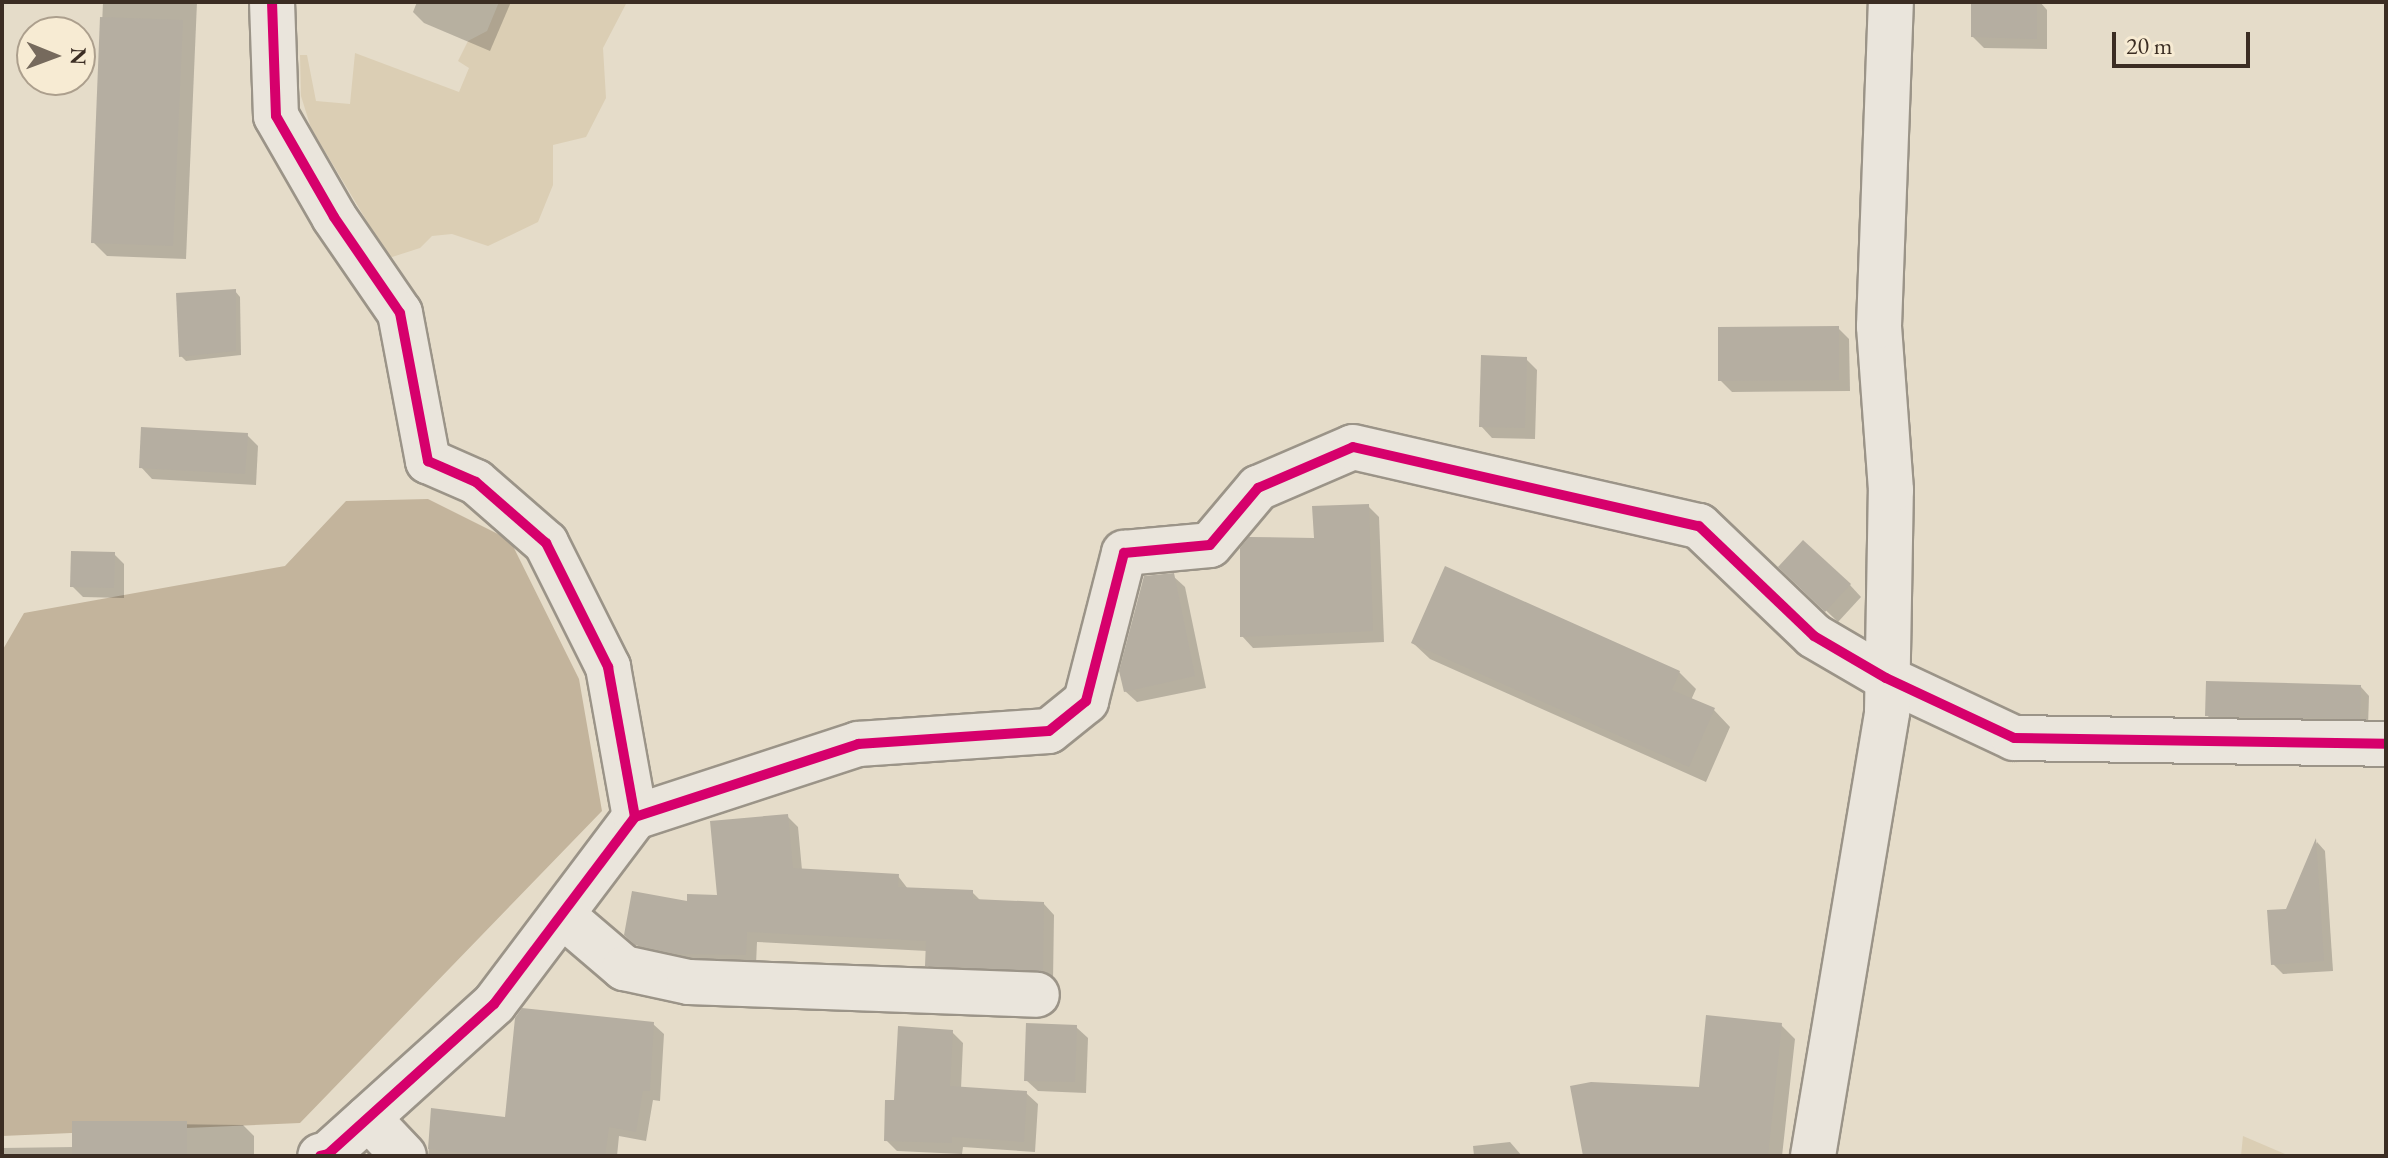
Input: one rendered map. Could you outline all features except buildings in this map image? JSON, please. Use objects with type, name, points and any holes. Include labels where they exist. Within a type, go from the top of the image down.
[{"type":"street","points":[[272,2],[276,116],[334,217],[400,313],[428,461],[476,482],[546,543],[608,667],[635,817]]},
{"type":"street","points":[[1813,1156],[1887,712],[1891,490],[1879,326],[1891,2]]},
{"type":"street","points":[[320,1156],[368,1118],[494,1004],[635,817],[748,785],[858,744],[1049,731],[1086,701],[1124,553],[1210,545],[1258,488],[1353,447],[1699,526],[1814,636],[1886,678],[2014,738],[2386,744]]},
{"type":"street","points":[[562,915],[624,968],[689,982],[1037,995]]},
{"type":"street","points":[[368,1118],[404,1156]]},
{"type":"shaded area","points":[[499,2],[627,2],[603,48],[606,98],[586,137],[553,145],[553,185],[538,222],[488,246],[452,234],[432,236],[420,248],[389,258],[311,128],[301,96],[300,55],[307,55],[316,101],[350,104],[355,53],[459,92],[469,68],[458,61],[468,41],[487,31]]},
{"type":"shaded area","points":[[428,499],[510,540],[579,679],[602,811],[300,1123],[2,1136],[2,651],[24,613],[285,566],[346,501]]},
{"type":"shaded area","points":[[2243,1136],[2290,1156],[2241,1156]]},
{"type":"cycle path","points":[[272,2],[276,116],[334,217],[400,313],[428,461],[476,482],[546,543],[608,667],[635,817],[494,1004],[328,1154],[320,1156]]},
{"type":"cycle path","points":[[635,817],[858,744],[1049,731],[1086,701],[1124,553],[1210,545],[1258,488],[1353,447],[1699,526],[1814,636],[1886,678],[2014,738],[2386,744]]}]
